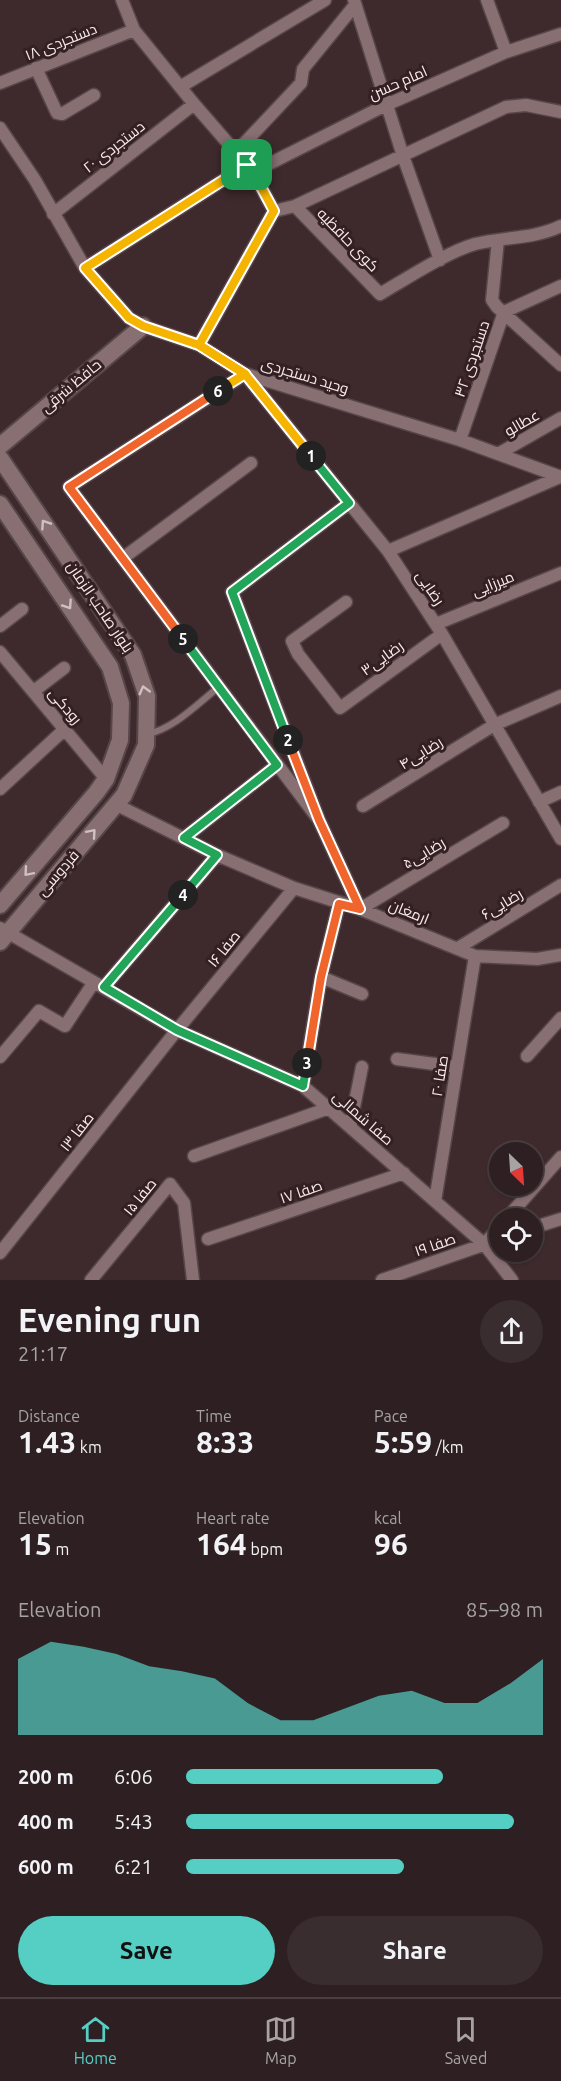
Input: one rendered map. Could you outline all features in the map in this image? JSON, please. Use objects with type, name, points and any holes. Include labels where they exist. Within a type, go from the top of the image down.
[{"type":"main road","name":"حافظ شرقی","points":[[0,446],[143,326]]},
{"type":"main road","name":"بلوار صاحب الزمان","points":[[0,458],[133,655],[147,696],[146,745],[124,795],[117,805]]},
{"type":"main road","name":"بلوار صاحب الزمان","points":[[0,504],[110,667],[121,703],[120,740],[106,779]]},
{"type":"main road","name":"فردوسی","points":[[0,906],[96,794],[106,779]]},
{"type":"main road","name":"فردوسی","points":[[3,934],[117,805]]},
{"type":"street","points":[[122,0],[134,30],[250,168],[274,211]]},
{"type":"street","points":[[180,87],[325,0]]},
{"type":"street","points":[[487,0],[506,52]]},
{"type":"street","points":[[355,2],[386,105],[440,260],[473,244],[549,232],[561,226]]},
{"type":"street","points":[[236,152],[301,83],[303,69],[355,2]]},
{"type":"street","name":"دستجردی ۱۸","points":[[0,83],[134,30]]},
{"type":"street","name":"امام حسن","points":[[85,268],[250,168],[506,52],[561,34]]},
{"type":"street","points":[[36,68],[57,113],[62,114],[94,95]]},
{"type":"street","name":"دستجردی ۲۰","points":[[53,214],[194,104]]},
{"type":"street","points":[[199,345],[274,211],[295,206],[506,107],[526,105],[561,112]]},
{"type":"street","name":"وحید دستجردی","points":[[0,130],[35,180],[85,268],[129,318],[143,326],[199,345],[245,374],[460,440],[561,477]]},
{"type":"street","name":"کوی حافظیه","points":[[295,206],[380,294],[440,260]]},
{"type":"street","points":[[498,240],[492,300],[561,365]]},
{"type":"street","name":"دستجردی ۳۲","points":[[460,440],[504,312],[561,286]]},
{"type":"street","points":[[245,374],[69,487],[319,820]]},
{"type":"street","name":"رضایی","points":[[245,374],[388,551],[439,629],[561,839]]},
{"type":"street","name":"عطالو","points":[[498,454],[561,418]]},
{"type":"street","points":[[123,558],[251,463]]},
{"type":"street","points":[[388,551],[561,477]]},
{"type":"street","points":[[349,503],[232,592],[319,820],[360,909]]},
{"type":"street","name":"میرزایی","points":[[439,629],[561,573]]},
{"type":"street","name":"رضایی۳","points":[[346,602],[292,642],[298,654],[340,708],[439,629]]},
{"type":"street","points":[[0,626],[22,609]]},
{"type":"street","name":"رودکی","points":[[0,652],[106,779]]},
{"type":"street","points":[[0,673],[10,663]]},
{"type":"street","points":[[34,692],[64,668]]},
{"type":"street","name":"رضایی۴","points":[[363,806],[494,724],[561,696]]},
{"type":"street","points":[[0,789],[65,729]]},
{"type":"street","points":[[184,838],[277,765]]},
{"type":"street","points":[[539,802],[561,792]]},
{"type":"street","name":"ارمغان","points":[[117,805],[217,855],[294,888],[360,909],[475,956],[537,959],[561,955]]},
{"type":"street","name":"رضایی۵","points":[[360,909],[503,823]]},
{"type":"street","points":[[0,1057],[39,1011],[65,1026],[99,985],[217,855]]},
{"type":"street","name":"رضایی۶","points":[[458,948],[561,885]]},
{"type":"street","name":"صفا ۱۶","points":[[177,1030],[294,888]]},
{"type":"street","points":[[303,1086],[321,977],[339,904]]},
{"type":"street","name":"صفا شمالی","points":[[3,934],[177,1030],[303,1086],[484,1244],[512,1280]]},
{"type":"street","name":"صفا ۲۰","points":[[435,1201],[475,956]]},
{"type":"street","points":[[321,977],[362,994]]},
{"type":"street","points":[[527,1056],[561,1018]]},
{"type":"street","name":"صفا ۱۳","points":[[0,1253],[177,1030]]},
{"type":"street","points":[[397,1059],[457,1068]]},
{"type":"street","points":[[350,1127],[362,1067]]},
{"type":"street","points":[[194,1156],[328,1108]]},
{"type":"street","points":[[516,1208],[561,1157]]},
{"type":"street","name":"صفا ۱۷","points":[[208,1239],[404,1173]]},
{"type":"street","name":"صفا ۱۵","points":[[91,1280],[170,1184],[184,1203],[193,1280]]},
{"type":"street","points":[[543,1225],[561,1219]]},
{"type":"street","points":[[484,1244],[489,1239]]},
{"type":"street","name":"صفا ۱۹","points":[[382,1280],[489,1242]]},
{"type":"lane","points":[[146,734],[157,732],[172,723],[219,687]]},
{"type":"route","points":[[247,165],[85,268],[129,318],[143,326],[199,345],[245,374],[69,487],[277,765],[184,838],[217,855],[104,987],[177,1030],[303,1086],[321,977],[339,904],[360,909],[319,820],[232,592],[349,503],[245,374],[199,345],[274,211],[247,165]]}]
